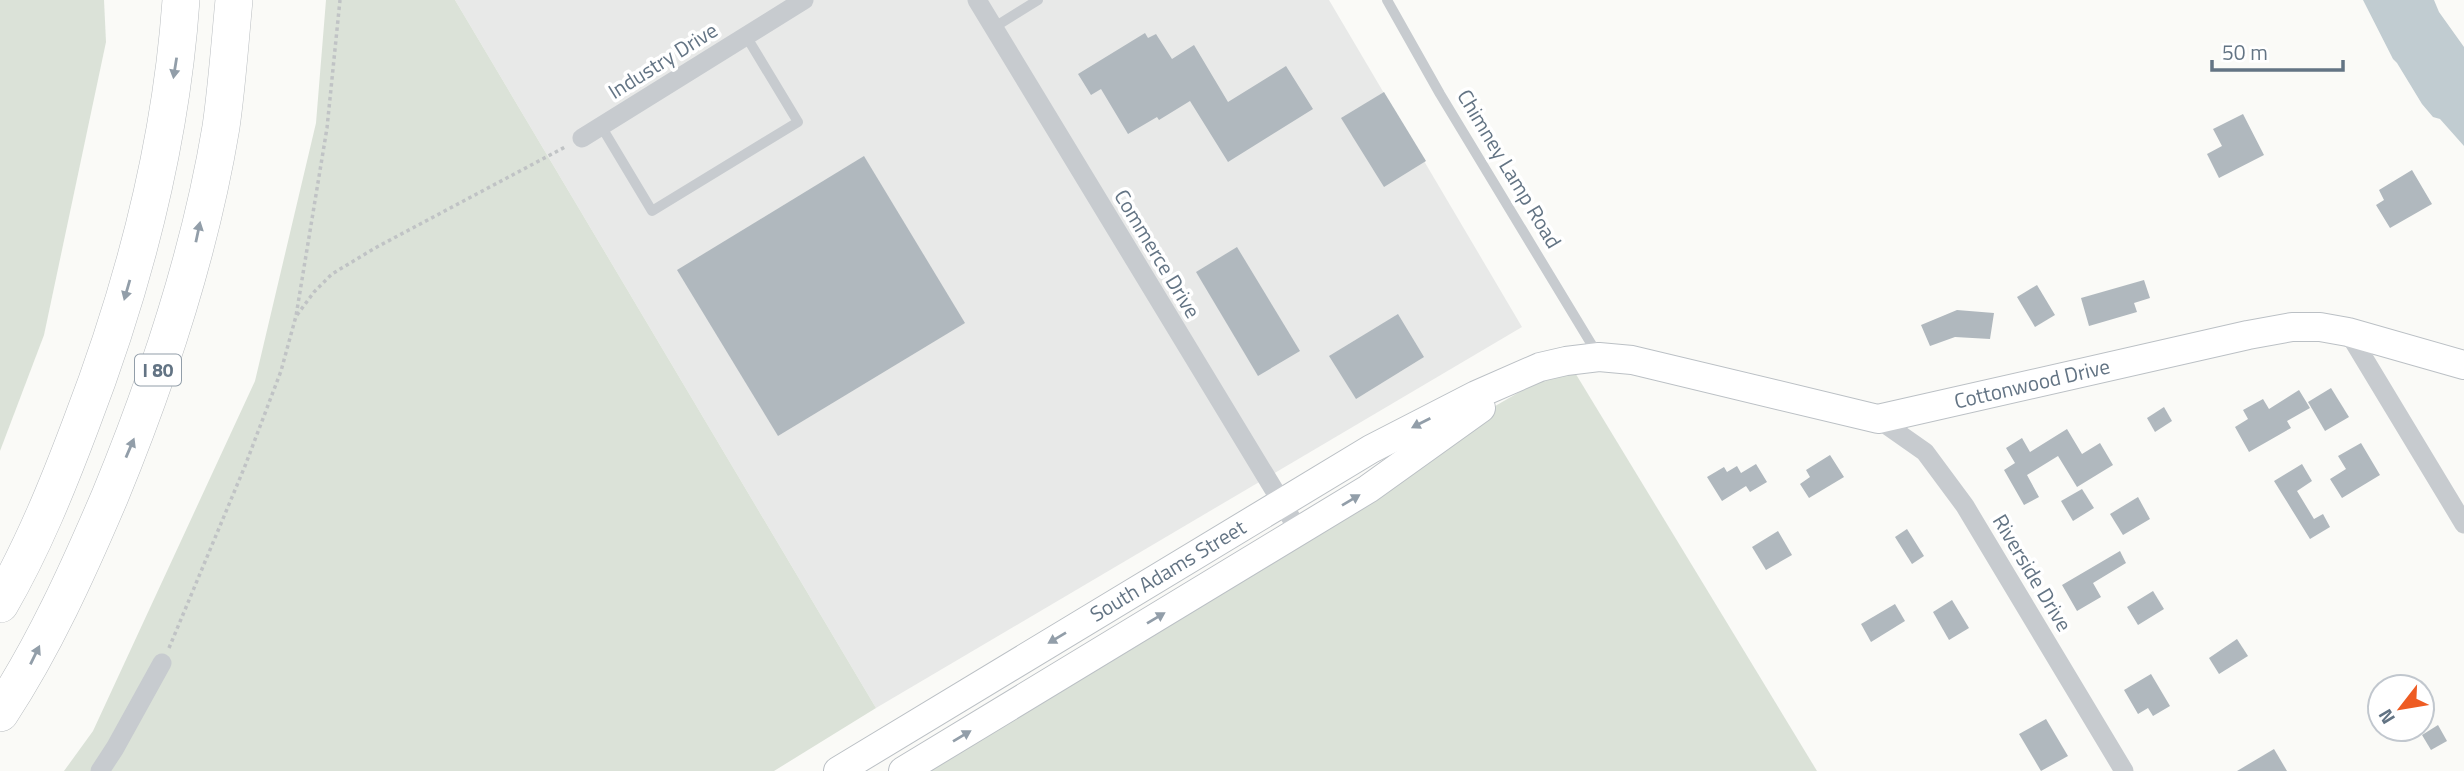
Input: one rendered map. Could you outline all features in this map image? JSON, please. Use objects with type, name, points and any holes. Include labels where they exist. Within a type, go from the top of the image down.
[{"type":"highway","name":"I 80","points":[[0,604],[58,487],[109,351],[131,277],[158,160],[176,62],[181,0]]},
{"type":"highway","name":"I 80","points":[[0,713],[26,673],[90,544],[143,418],[189,276],[221,126],[234,0]]},
{"type":"highway","points":[[0,567],[109,351]]},
{"type":"street","name":"Industry Drive","points":[[582,138],[804,0]]},
{"type":"street","name":"Commerce Drive","points":[[977,0],[1299,531]]},
{"type":"street","name":"Cottonwood Drive","points":[[1599,357],[1671,368],[1878,419],[2292,327],[2320,327],[2348,332],[2464,365]]},
{"type":"street","points":[[2348,332],[2464,524]]},
{"type":"street","name":"South Adams Street","points":[[838,771],[1371,449],[1476,395],[1540,367],[1566,360],[1599,357]]},
{"type":"street","name":"South Adams Street","points":[[903,771],[1393,472],[1480,409],[1505,384]]},
{"type":"street","name":"Riverside Drive","points":[[1878,419],[1925,452],[1965,506],[2124,771]]},
{"type":"street","points":[[100,771],[121,739],[162,663]]},
{"type":"lane","points":[[993,28],[1038,0]]},
{"type":"lane","name":"Chimney Lamp Road","points":[[1387,0],[1440,94],[1599,357]]},
{"type":"lane","points":[[601,126],[652,211],[798,122],[746,36]]},
{"type":"path","points":[[162,663],[245,466],[281,371],[296,316],[327,128],[340,0]]},
{"type":"path","points":[[296,316],[332,274],[375,248],[582,138]]},
{"type":"shaded area","points":[[0,0],[104,0],[106,42],[44,335],[0,451]]},
{"type":"shaded area","points":[[326,0],[455,0],[876,708],[774,771],[64,771],[93,731],[255,381],[316,123]]},
{"type":"shaded area","points":[[455,0],[1329,0],[1522,327],[876,708]]},
{"type":"shaded area","points":[[2363,0],[2434,0],[2439,12],[2464,47],[2464,146],[2440,119],[2433,117],[2422,104],[2393,59]]},
{"type":"shaded area","points":[[1574,371],[1817,771],[920,771],[1490,409],[1537,382]]},
{"type":"building","points":[[1145,33],[1148,38],[1156,34],[1172,59],[1194,45],[1228,102],[1286,66],[1313,109],[1228,162],[1190,101],[1159,120],[1157,117],[1128,134],[1101,89],[1091,95],[1078,74]]},
{"type":"building","points":[[1384,92],[1426,161],[1384,187],[1341,118]]},
{"type":"building","points":[[2243,114],[2264,155],[2219,178],[2207,154],[2222,146],[2213,129]]},
{"type":"building","points":[[864,156],[965,323],[778,436],[677,270]]},
{"type":"building","points":[[2412,170],[2432,204],[2390,228],[2376,205],[2384,200],[2379,190]]},
{"type":"building","points":[[1237,247],[1300,351],[1258,376],[1196,272]]},
{"type":"building","points":[[2144,280],[2150,298],[2134,303],[2137,312],[2089,326],[2081,298]]},
{"type":"building","points":[[2037,285],[2055,315],[2035,327],[2017,297]]},
{"type":"building","points":[[1957,310],[1994,313],[1990,339],[1955,337],[1930,346],[1921,325]]},
{"type":"building","points":[[1398,314],[1424,357],[1356,399],[1329,356]]},
{"type":"building","points":[[2331,388],[2349,417],[2325,431],[2308,402]]},
{"type":"building","points":[[2299,390],[2310,408],[2287,421],[2291,428],[2249,452],[2235,427],[2248,419],[2243,410],[2263,399],[2269,409]]},
{"type":"building","points":[[2164,407],[2172,421],[2155,432],[2147,418]]},
{"type":"building","points":[[2067,429],[2082,454],[2100,443],[2113,465],[2077,487],[2058,456],[2027,475],[2039,497],[2024,505],[2004,470],[2015,463],[2006,448],[2022,438],[2030,452]]},
{"type":"building","points":[[2361,443],[2380,475],[2342,498],[2330,479],[2346,469],[2338,456]]},
{"type":"building","points":[[1830,455],[1844,477],[1809,498],[1800,484],[1810,477],[1806,470]]},
{"type":"building","points":[[1756,464],[1767,482],[1750,492],[1746,486],[1722,501],[1707,477],[1724,467],[1727,472],[1737,466],[1741,473]]},
{"type":"building","points":[[2302,464],[2312,481],[2297,491],[2314,519],[2323,514],[2330,527],[2310,539],[2274,481]]},
{"type":"building","points":[[2082,489],[2094,508],[2073,521],[2061,501]]},
{"type":"building","points":[[2138,497],[2150,519],[2123,535],[2110,514]]},
{"type":"building","points":[[1907,529],[1924,556],[1912,564],[1895,537]]},
{"type":"building","points":[[1778,531],[1792,555],[1766,570],[1752,547]]},
{"type":"building","points":[[2120,551],[2126,563],[2093,583],[2101,597],[2077,611],[2062,585]]},
{"type":"building","points":[[2153,591],[2164,609],[2138,625],[2127,607]]},
{"type":"building","points":[[1952,600],[1969,628],[1949,640],[1933,612]]},
{"type":"building","points":[[1895,604],[1905,621],[1871,642],[1861,624]]},
{"type":"building","points":[[2237,639],[2248,656],[2219,674],[2209,658]]},
{"type":"building","points":[[2151,674],[2170,706],[2153,716],[2148,708],[2138,714],[2124,690]]},
{"type":"building","points":[[2046,719],[2068,756],[2041,771],[2019,734]]},
{"type":"building","points":[[2438,725],[2447,741],[2431,750],[2427,743],[2436,743]]},
{"type":"building","points":[[2274,749],[2287,771],[2237,771]]}]
